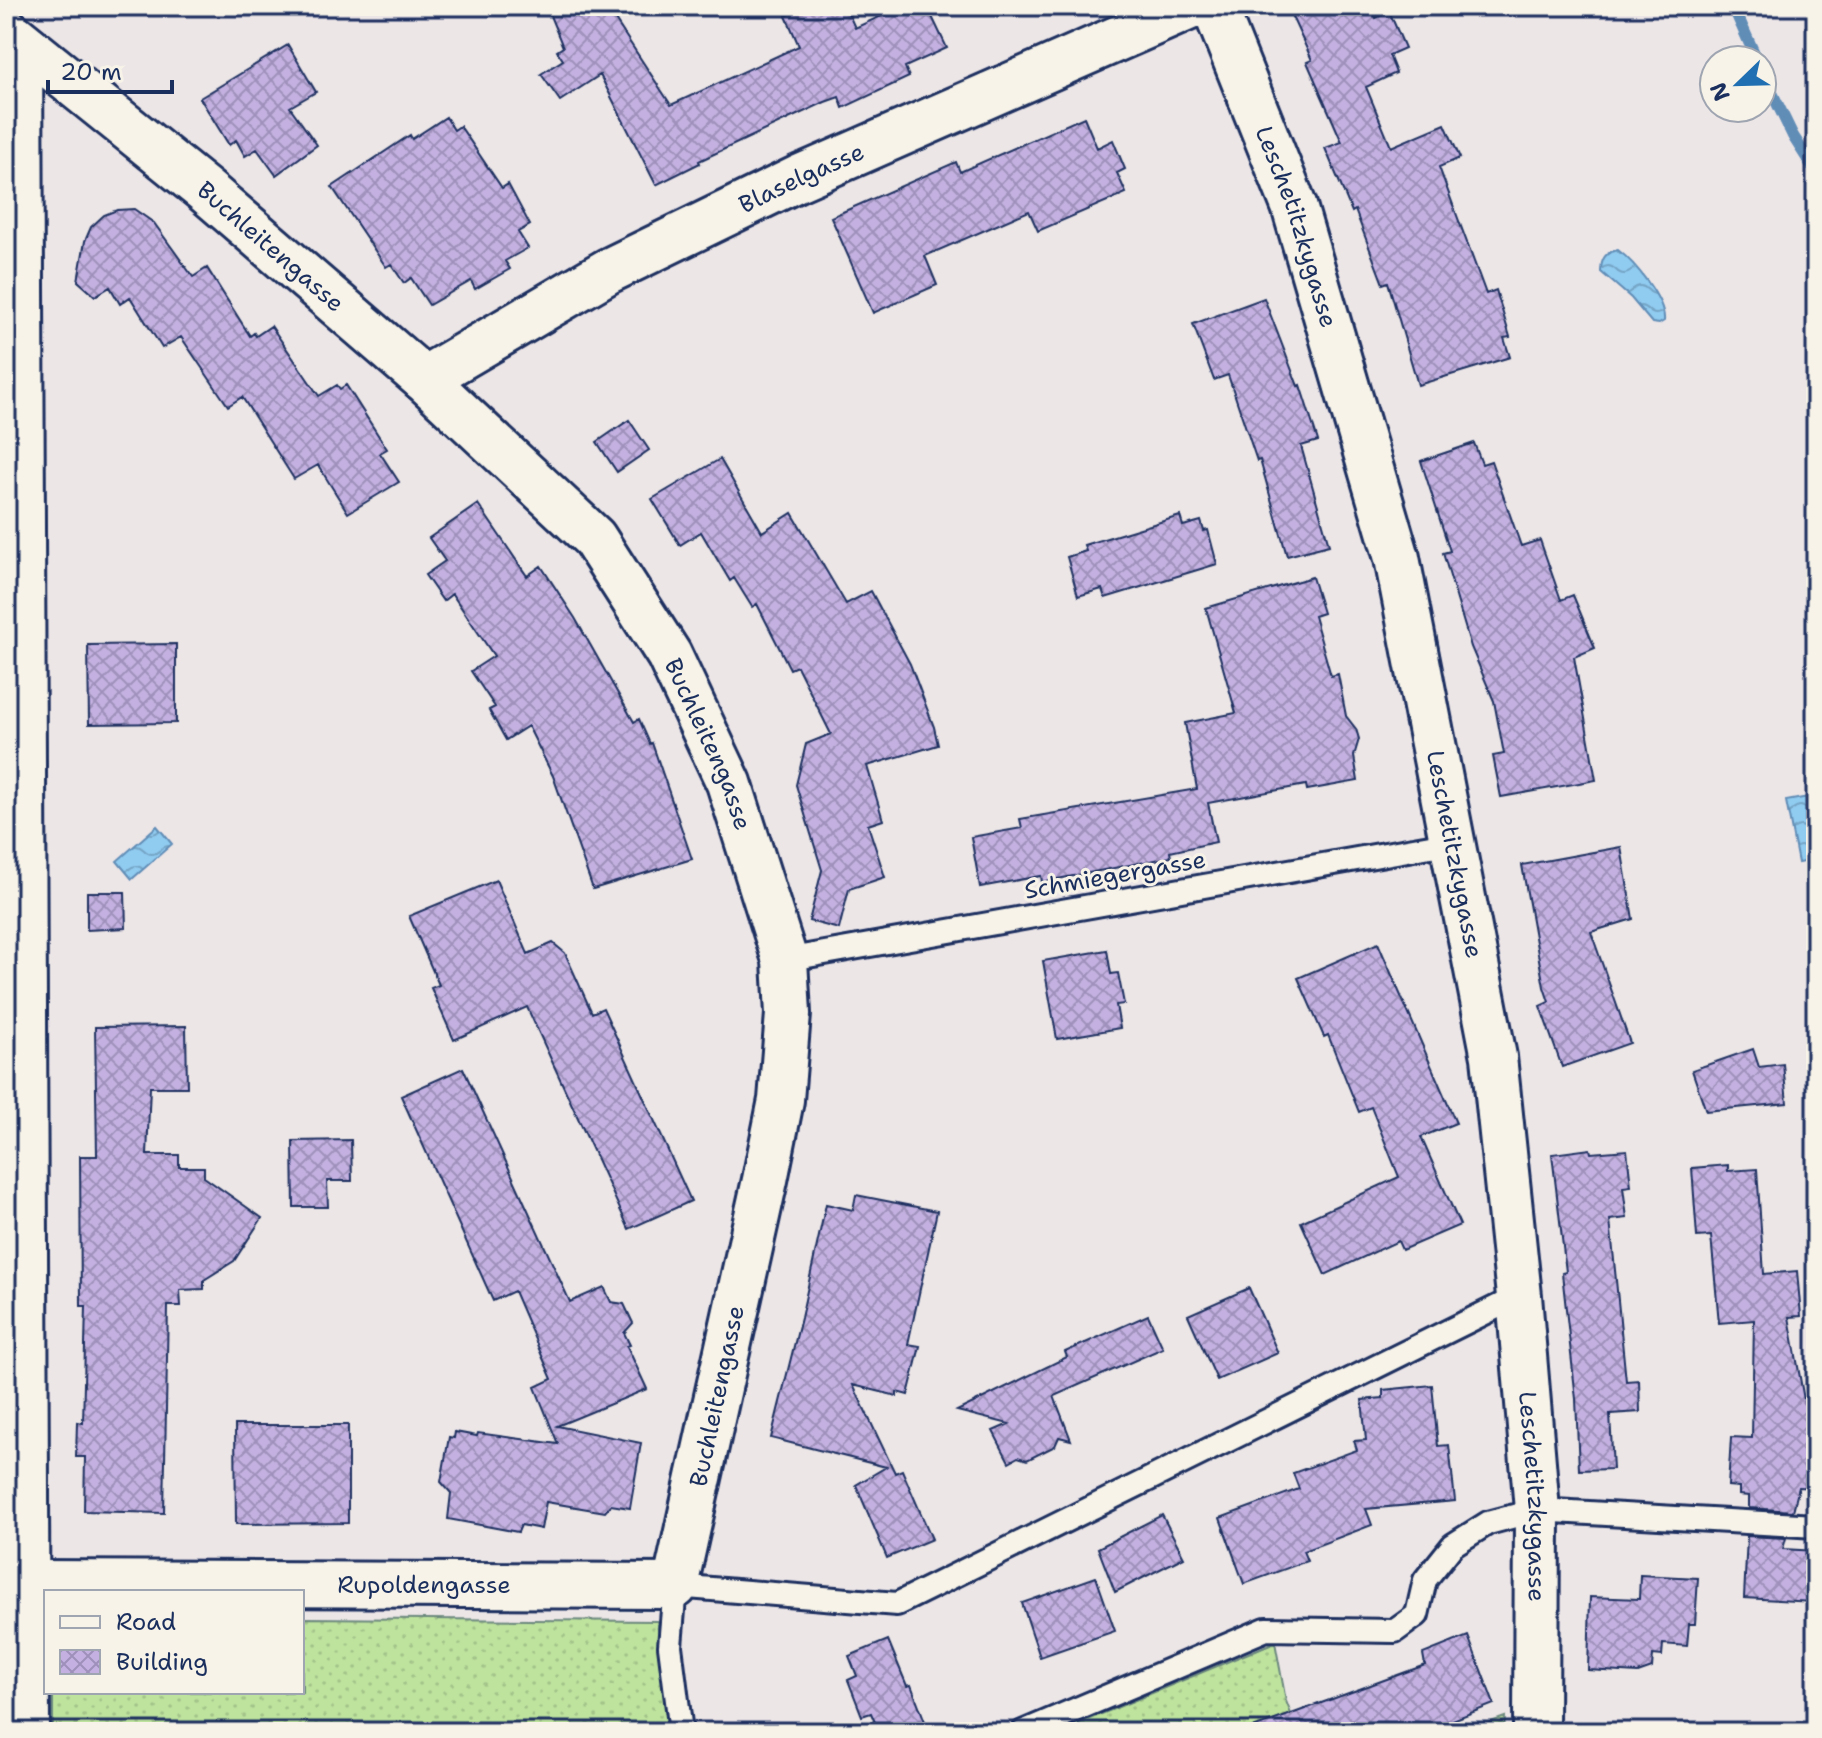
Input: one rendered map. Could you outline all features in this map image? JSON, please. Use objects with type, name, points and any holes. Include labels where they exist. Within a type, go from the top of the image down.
[{"type":"street","name":"Blaselgasse","points":[[424,379],[608,271],[799,178],[1192,6]]},
{"type":"street","name":"Leschetitzkygasse","points":[[1214,6],[1294,206],[1392,543],[1494,1057],[1537,1510],[1536,1732]]},
{"type":"street","name":"Buchleitengasse","points":[[13,37],[206,191],[424,379],[594,538],[669,655],[729,783],[785,960],[788,1014],[781,1100],[675,1586]]},
{"type":"street","points":[[13,37],[14,989],[28,1583],[27,1732]]},
{"type":"street","name":"Rupoldengasse","points":[[28,1583],[675,1586]]},
{"type":"lane","name":"Schmiegergasse","points":[[785,960],[1453,842]]},
{"type":"lane","points":[[675,1586],[897,1604],[1519,1296]]},
{"type":"lane","points":[[1023,1732],[1266,1629],[1395,1631],[1417,1615],[1425,1580],[1453,1545],[1488,1523],[1537,1510],[1816,1526]]},
{"type":"lane","name":"Buchleitengasse","points":[[675,1586],[670,1646],[681,1732]]},
{"type":"green space","points":[[304,1618],[657,1621],[671,1732],[53,1732],[53,1694],[304,1694]]},
{"type":"green space","points":[[1275,1642],[1286,1701],[1298,1732],[1058,1732]]},
{"type":"green space","points":[[1505,1717],[1504,1732],[1463,1732]]},
{"type":"water","points":[[1618,250],[1655,292],[1663,312],[1664,321],[1659,324],[1652,323],[1631,298],[1601,272],[1605,257]]},
{"type":"water","points":[[1814,796],[1816,860],[1798,863],[1786,801]]},
{"type":"water","points":[[157,826],[172,844],[132,879],[117,861]]},
{"type":"building","points":[[546,6],[606,6],[671,105],[799,46],[786,16],[807,6],[845,6],[855,28],[903,6],[927,6],[947,48],[905,67],[909,77],[843,108],[839,97],[825,102],[699,161],[656,185],[600,75],[560,101],[541,74],[563,60],[557,51],[563,47]]},
{"type":"building","points":[[1287,6],[1371,6],[1376,18],[1389,11],[1405,48],[1389,55],[1396,73],[1366,87],[1391,147],[1445,124],[1460,158],[1439,167],[1486,294],[1496,290],[1510,337],[1504,338],[1510,357],[1418,385],[1388,282],[1383,284],[1355,210],[1352,212],[1325,148],[1342,142],[1307,62],[1312,60]]},
{"type":"building","points":[[288,45],[316,92],[290,107],[317,145],[276,175],[257,149],[245,156],[236,140],[229,145],[200,98]]},
{"type":"building","points":[[446,117],[454,130],[460,126],[502,188],[508,184],[530,225],[518,232],[528,248],[505,261],[510,269],[475,289],[471,281],[429,305],[411,278],[404,283],[391,264],[386,267],[332,187],[410,135],[412,139]]},
{"type":"building","points":[[1084,117],[1097,148],[1113,140],[1125,169],[1117,173],[1126,193],[1038,231],[1029,211],[925,256],[937,285],[873,313],[831,217],[956,162],[960,172]]},
{"type":"building","points":[[134,209],[154,223],[193,277],[207,268],[250,336],[254,333],[256,336],[271,326],[319,396],[337,385],[340,389],[346,385],[387,449],[380,453],[399,482],[348,513],[318,465],[294,479],[242,397],[228,406],[181,337],[162,348],[130,297],[120,304],[110,287],[95,296],[78,281],[85,241],[91,227],[104,215]]},
{"type":"building","points":[[1264,298],[1300,385],[1318,441],[1301,446],[1329,545],[1287,556],[1260,460],[1257,461],[1228,375],[1214,380],[1193,324]]},
{"type":"building","points":[[629,420],[649,450],[617,472],[597,442]]},
{"type":"building","points":[[1474,443],[1482,464],[1491,461],[1521,546],[1540,540],[1561,600],[1573,595],[1595,648],[1574,657],[1596,780],[1501,797],[1493,756],[1504,754],[1494,701],[1471,647],[1443,553],[1450,551],[1421,461]]},
{"type":"building","points":[[720,459],[762,532],[792,513],[846,604],[871,591],[910,664],[934,727],[938,745],[867,766],[883,820],[868,825],[885,877],[849,889],[839,929],[809,921],[822,870],[796,785],[806,744],[831,734],[797,666],[790,669],[757,604],[752,607],[734,578],[730,581],[701,532],[680,545],[652,499]]},
{"type":"building","points":[[478,504],[527,576],[541,566],[575,618],[634,722],[639,719],[652,743],[692,859],[593,889],[553,776],[528,726],[506,740],[489,710],[495,707],[471,671],[494,656],[452,594],[443,601],[425,575],[445,561],[429,538]]},
{"type":"building","points":[[1180,516],[1183,526],[1201,521],[1204,531],[1208,530],[1217,564],[1105,598],[1102,589],[1078,596],[1067,557],[1086,551],[1084,545]]},
{"type":"building","points":[[1312,577],[1323,613],[1314,616],[1331,676],[1338,674],[1346,716],[1359,739],[1354,756],[1358,781],[1307,790],[1306,785],[1208,803],[1216,842],[1170,852],[1171,857],[1042,882],[1041,876],[980,887],[971,837],[1022,828],[1020,819],[1197,789],[1185,723],[1236,713],[1206,608]]},
{"type":"building","points":[[176,644],[176,723],[89,724],[88,645]]},
{"type":"building","points":[[1621,847],[1633,919],[1591,932],[1630,1043],[1562,1067],[1540,1006],[1549,1002],[1522,865]]},
{"type":"building","points":[[496,880],[528,954],[553,943],[565,953],[592,1013],[603,1008],[691,1201],[629,1229],[527,1007],[454,1040],[431,988],[439,985],[409,916]]},
{"type":"building","points":[[87,892],[125,892],[126,928],[87,930]]},
{"type":"building","points":[[1378,943],[1456,1123],[1421,1137],[1460,1225],[1402,1250],[1398,1241],[1325,1275],[1301,1222],[1399,1177],[1371,1107],[1359,1112],[1328,1035],[1324,1037],[1298,978]]},
{"type":"building","points":[[1107,950],[1111,974],[1118,973],[1124,1004],[1116,1005],[1120,1028],[1057,1039],[1043,961]]},
{"type":"building","points":[[186,1026],[187,1087],[150,1087],[147,1155],[179,1155],[179,1167],[204,1167],[204,1177],[262,1218],[234,1261],[204,1280],[204,1289],[180,1290],[181,1306],[168,1306],[164,1513],[84,1511],[85,1457],[76,1457],[77,1422],[83,1423],[86,1306],[81,1306],[80,1156],[97,1156],[95,1027]]},
{"type":"building","points":[[1753,1049],[1759,1067],[1783,1064],[1787,1103],[1706,1111],[1692,1070]]},
{"type":"building","points":[[463,1068],[570,1302],[604,1287],[611,1302],[624,1304],[633,1323],[624,1333],[647,1389],[557,1426],[641,1443],[630,1508],[611,1505],[605,1512],[546,1502],[541,1529],[521,1525],[518,1532],[448,1519],[451,1493],[441,1482],[449,1437],[454,1438],[455,1432],[558,1444],[535,1387],[552,1379],[514,1291],[493,1301],[401,1096]]},
{"type":"building","points":[[351,1140],[352,1181],[327,1181],[328,1207],[294,1207],[293,1141]]},
{"type":"building","points":[[1590,1149],[1591,1153],[1627,1150],[1631,1186],[1623,1187],[1627,1218],[1610,1220],[1626,1381],[1639,1380],[1640,1412],[1610,1414],[1613,1469],[1579,1470],[1576,1399],[1562,1273],[1566,1272],[1552,1154]]},
{"type":"building","points":[[1728,1165],[1728,1171],[1757,1169],[1764,1274],[1797,1271],[1801,1316],[1789,1317],[1816,1466],[1816,1488],[1799,1487],[1793,1511],[1749,1508],[1749,1496],[1739,1495],[1739,1487],[1728,1486],[1731,1437],[1752,1438],[1754,1320],[1719,1323],[1711,1236],[1697,1237],[1692,1168]]},
{"type":"building","points":[[856,1195],[937,1211],[908,1344],[920,1346],[908,1395],[897,1392],[897,1396],[853,1385],[895,1473],[902,1470],[932,1539],[887,1558],[856,1485],[886,1467],[771,1438],[826,1204],[853,1210]]},
{"type":"building","points":[[1249,1288],[1278,1353],[1217,1380],[1188,1315]]},
{"type":"building","points":[[1148,1315],[1163,1348],[1054,1396],[1071,1440],[1059,1437],[1055,1446],[1027,1460],[1018,1457],[1009,1462],[993,1431],[1009,1424],[957,1411],[1067,1357],[1065,1352]]},
{"type":"building","points":[[1432,1385],[1438,1446],[1449,1445],[1455,1501],[1366,1509],[1372,1525],[1303,1551],[1307,1561],[1244,1584],[1220,1518],[1299,1489],[1293,1473],[1357,1450],[1354,1441],[1366,1440],[1362,1400],[1383,1398],[1383,1390]]},
{"type":"building","points":[[235,1425],[348,1425],[348,1523],[236,1524]]},
{"type":"building","points":[[1162,1515],[1184,1557],[1115,1592],[1098,1548]]},
{"type":"building","points":[[1747,1536],[1786,1538],[1783,1549],[1816,1551],[1813,1602],[1744,1598]]},
{"type":"building","points":[[1640,1575],[1698,1578],[1695,1624],[1689,1624],[1687,1646],[1663,1644],[1662,1656],[1653,1655],[1652,1668],[1638,1673],[1588,1670],[1590,1597],[1639,1599]]},
{"type":"building","points":[[1096,1577],[1115,1631],[1040,1657],[1022,1603]]},
{"type":"building","points":[[1468,1636],[1494,1704],[1422,1732],[1254,1732],[1253,1728],[1425,1665],[1423,1654]]},
{"type":"building","points":[[888,1640],[907,1686],[911,1685],[929,1732],[879,1732],[871,1713],[862,1716],[848,1680],[857,1676],[849,1656]]},
{"type":"waterway","points":[[1733,6],[1750,44]]},
{"type":"waterway","points":[[1778,105],[1816,172]]}]
